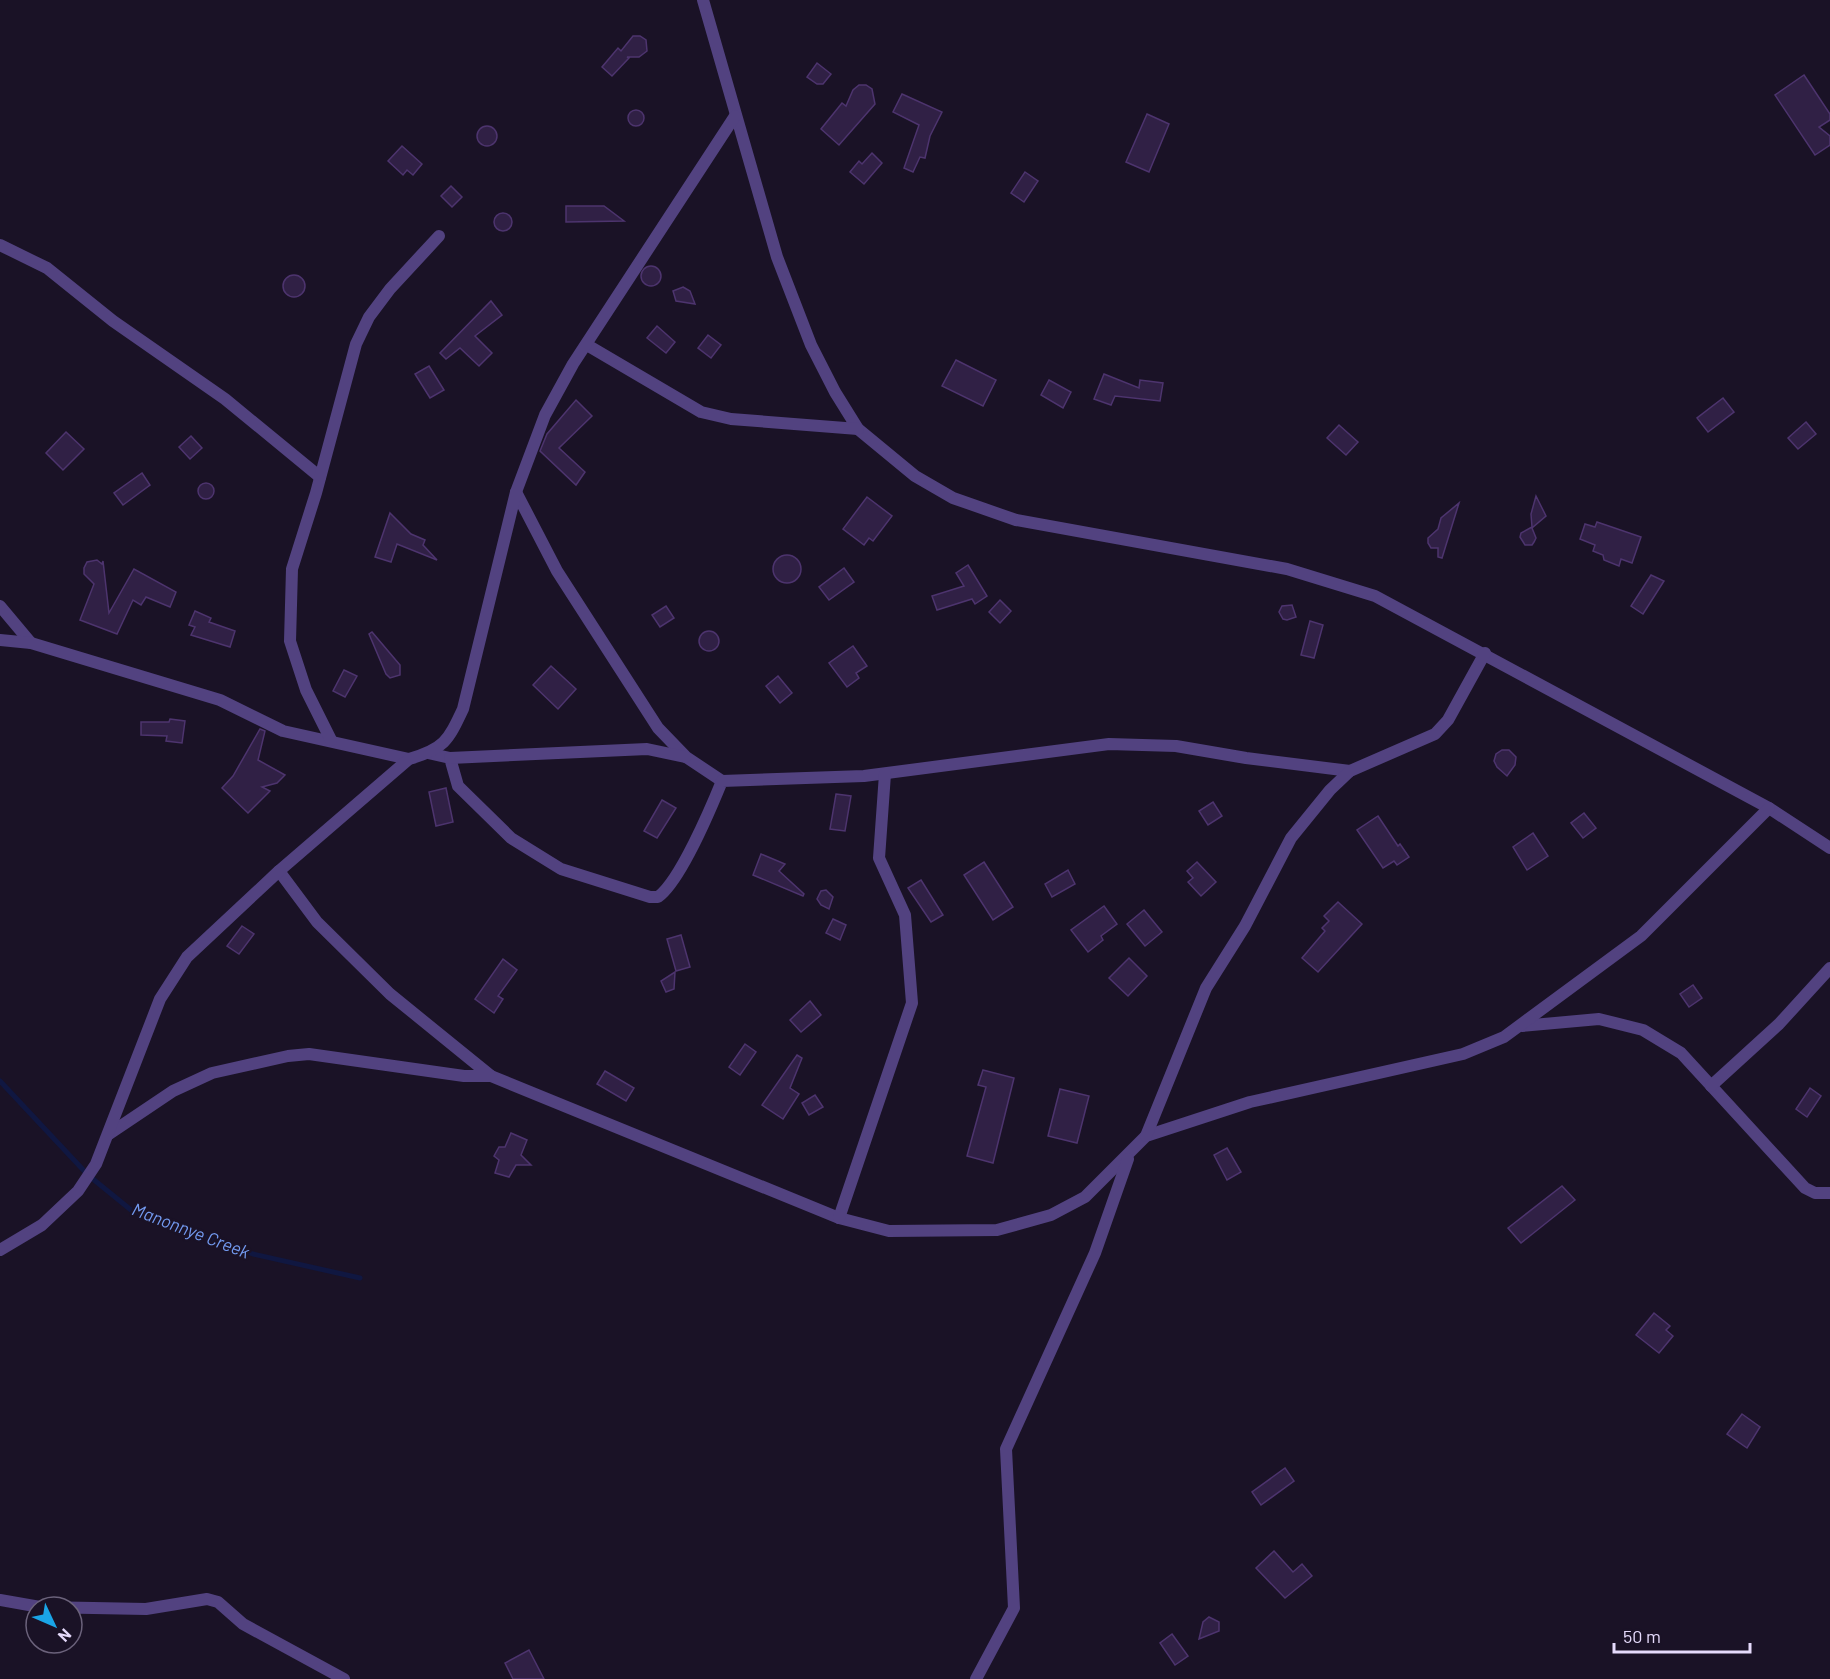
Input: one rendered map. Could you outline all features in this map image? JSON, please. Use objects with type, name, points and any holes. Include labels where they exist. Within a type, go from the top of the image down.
[{"type":"street","points":[[703,0],[777,257],[811,345],[834,392],[858,429],[915,476],[953,498],[990,513],[1276,566],[1331,580],[1375,596],[1485,653],[1769,808],[1830,848]]},
{"type":"street","points":[[0,1250],[42,1225],[78,1191],[96,1164],[110,1134],[160,999],[187,957],[279,871],[409,759],[428,753],[449,739],[463,709],[516,492],[545,414],[573,364],[735,116]]},
{"type":"street","points":[[331,740],[306,690],[290,641],[292,569],[356,344],[369,317],[390,289],[439,236]]},
{"type":"street","points":[[0,245],[47,268],[113,321],[225,399],[320,477]]},
{"type":"street","points":[[587,345],[701,412],[731,419],[858,429]]},
{"type":"street","points":[[516,492],[557,571],[658,728],[686,757],[722,781],[885,774],[1109,744],[1176,746],[1246,758],[1350,771]]},
{"type":"street","points":[[0,606],[31,643]]},
{"type":"street","points":[[0,640],[31,643],[220,700],[283,731],[409,759]]},
{"type":"street","points":[[279,871],[317,922],[390,994],[491,1076],[839,1218],[889,1231],[997,1230],[1051,1215],[1084,1197],[1146,1136],[1206,988],[1245,926],[1291,838],[1330,790],[1350,771],[1435,734],[1448,720],[1485,653]]},
{"type":"street","points":[[428,753],[450,758],[646,749],[686,757]]},
{"type":"street","points":[[450,758],[458,786],[512,838],[561,869],[650,897],[658,897],[667,888],[705,824],[722,781]]},
{"type":"street","points":[[839,1218],[912,1003],[905,915],[879,858],[885,774]]},
{"type":"street","points":[[1146,1136],[1250,1102],[1463,1054],[1504,1037],[1641,936],[1769,808]]},
{"type":"street","points":[[1711,1086],[1779,1024],[1830,968]]},
{"type":"street","points":[[1520,1026],[1599,1019],[1643,1030],[1681,1053],[1804,1188],[1815,1193],[1830,1193]]},
{"type":"street","points":[[110,1134],[172,1091],[212,1073],[288,1056],[309,1054],[464,1076],[491,1076]]},
{"type":"street","points":[[976,1679],[1014,1608],[1006,1449],[1095,1253],[1131,1152]]},
{"type":"street","points":[[0,1599],[40,1607],[146,1609],[207,1599],[218,1602],[243,1624],[344,1679]]},
{"type":"building","points":[[633,36],[640,36],[646,40],[647,51],[639,57],[627,57],[629,58],[612,76],[602,67],[618,48],[621,51]]},
{"type":"building","points":[[817,63],[831,74],[823,84],[817,84],[807,77]]},
{"type":"building","points":[[1804,75],[1830,114],[1830,120],[1819,127],[1830,136],[1830,145],[1815,155],[1775,95]]},
{"type":"building","points":[[859,85],[866,85],[872,89],[875,104],[839,145],[821,129],[842,103],[846,106],[853,90]]},
{"type":"building","points":[[902,94],[942,112],[930,136],[925,158],[920,157],[913,172],[904,168],[919,125],[893,112]]},
{"type":"building","points":[[633,110],[639,110],[644,118],[642,124],[633,126],[628,121],[628,115]]},
{"type":"building","points":[[1147,114],[1169,124],[1149,172],[1126,162]]},
{"type":"building","points":[[487,126],[494,129],[497,136],[494,143],[487,146],[480,143],[477,136],[480,129]]},
{"type":"building","points":[[402,146],[422,164],[413,175],[407,170],[403,175],[388,161]]},
{"type":"building","points":[[872,153],[882,163],[864,184],[850,172],[859,161],[862,164]]},
{"type":"building","points":[[1025,172],[1038,181],[1024,202],[1011,193]]},
{"type":"building","points":[[451,186],[462,197],[452,207],[441,196]]},
{"type":"building","points":[[566,206],[604,206],[624,221],[566,222]]},
{"type":"building","points":[[503,213],[509,216],[512,222],[509,228],[503,231],[497,228],[494,222],[497,216]]},
{"type":"building","points":[[651,266],[658,269],[661,276],[658,283],[651,286],[644,283],[641,276],[644,269]]},
{"type":"building","points":[[294,275],[302,278],[305,286],[302,294],[294,297],[286,294],[283,286],[286,278]]},
{"type":"building","points":[[683,287],[690,291],[695,304],[676,301],[673,291]]},
{"type":"building","points":[[491,301],[502,315],[475,336],[492,353],[479,366],[460,348],[446,359],[440,353]]},
{"type":"building","points":[[657,326],[675,342],[666,353],[647,338]]},
{"type":"building","points":[[708,335],[721,345],[711,358],[698,348]]},
{"type":"building","points":[[956,360],[996,380],[983,406],[942,386]]},
{"type":"building","points":[[429,366],[444,390],[430,398],[415,374]]},
{"type":"building","points":[[1104,374],[1139,388],[1140,380],[1163,383],[1160,401],[1115,396],[1111,405],[1094,399]]},
{"type":"building","points":[[1049,380],[1071,392],[1063,408],[1041,395]]},
{"type":"building","points":[[1723,398],[1734,412],[1708,432],[1697,418]]},
{"type":"building","points":[[576,400],[592,416],[559,448],[585,472],[576,485],[540,451],[547,434]]},
{"type":"building","points":[[1806,422],[1816,434],[1798,449],[1788,438]]},
{"type":"building","points":[[1339,425],[1358,442],[1346,455],[1327,438]]},
{"type":"building","points":[[66,432],[84,449],[63,470],[46,453]]},
{"type":"building","points":[[191,436],[202,448],[190,459],[179,447]]},
{"type":"building","points":[[142,473],[150,485],[123,505],[114,493]]},
{"type":"building","points":[[206,483],[214,491],[206,499],[198,491]]},
{"type":"building","points":[[1536,496],[1546,516],[1532,528],[1536,538],[1532,545],[1525,545],[1520,537],[1521,533],[1532,527],[1531,514]]},
{"type":"building","points":[[867,497],[892,516],[873,541],[869,538],[864,545],[843,529]]},
{"type":"building","points":[[1459,503],[1442,558],[1438,557],[1438,548],[1431,548],[1428,538],[1438,529],[1441,518]]},
{"type":"building","points":[[390,513],[411,534],[425,540],[423,545],[437,560],[397,544],[391,562],[375,557]]},
{"type":"building","points":[[1597,522],[1641,537],[1632,563],[1621,559],[1619,566],[1604,560],[1603,555],[1593,551],[1595,545],[1580,539],[1585,524],[1595,527]]},
{"type":"building","points":[[787,555],[797,559],[801,569],[797,579],[787,583],[777,579],[773,569],[777,559]]},
{"type":"building","points":[[97,560],[102,564],[103,561],[109,613],[134,569],[176,592],[170,607],[146,597],[141,605],[133,600],[117,634],[80,620],[94,584],[84,574],[84,568],[87,562]]},
{"type":"building","points":[[968,565],[987,596],[975,604],[972,599],[937,610],[932,596],[964,586],[956,573]]},
{"type":"building","points":[[844,568],[854,582],[829,600],[819,587]]},
{"type":"building","points":[[1651,575],[1664,581],[1643,614],[1631,606]]},
{"type":"building","points":[[1000,600],[1011,611],[1000,623],[989,612]]},
{"type":"building","points":[[1292,605],[1296,617],[1283,619],[1279,612],[1282,606]]},
{"type":"building","points":[[666,606],[674,618],[660,627],[652,615]]},
{"type":"building","points":[[195,611],[211,618],[209,622],[235,631],[230,647],[191,635],[195,627],[189,625]]},
{"type":"building","points":[[1310,621],[1323,625],[1314,658],[1301,655]]},
{"type":"building","points":[[709,631],[716,634],[719,641],[716,648],[709,651],[702,648],[699,641],[702,634]]},
{"type":"building","points":[[372,632],[400,665],[400,675],[390,678],[386,674],[369,634]]},
{"type":"building","points":[[853,646],[867,666],[856,673],[859,678],[847,687],[829,663]]},
{"type":"building","points":[[551,666],[576,689],[558,709],[533,685]]},
{"type":"building","points":[[344,670],[357,676],[345,697],[333,691]]},
{"type":"building","points":[[778,676],[792,693],[780,703],[766,686]]},
{"type":"building","points":[[170,719],[185,721],[182,743],[166,741],[167,736],[141,735],[141,722],[169,722]]},
{"type":"building","points":[[260,729],[265,731],[258,760],[285,775],[277,783],[262,787],[270,791],[248,813],[222,788],[233,776]]},
{"type":"building","points":[[1502,750],[1509,750],[1516,757],[1515,765],[1507,776],[1494,761],[1496,754]]},
{"type":"building","points":[[446,788],[453,822],[436,826],[429,792]]},
{"type":"building","points":[[836,794],[851,796],[845,831],[830,829]]},
{"type":"building","points":[[662,800],[676,808],[657,838],[644,831]]},
{"type":"building","points":[[1213,802],[1222,816],[1208,825],[1199,811]]},
{"type":"building","points":[[1584,813],[1596,828],[1583,838],[1571,823]]},
{"type":"building","points":[[1378,816],[1398,846],[1400,844],[1409,857],[1397,865],[1394,861],[1383,868],[1357,830]]},
{"type":"building","points":[[1533,833],[1548,856],[1527,870],[1513,847]]},
{"type":"building","points":[[761,854],[785,864],[779,871],[804,894],[803,896],[753,875]]},
{"type":"building","points":[[984,862],[1013,907],[993,920],[964,875]]},
{"type":"building","points":[[1197,862],[1216,882],[1201,896],[1188,882],[1193,878],[1187,871]]},
{"type":"building","points":[[1068,870],[1075,884],[1052,897],[1045,884]]},
{"type":"building","points":[[921,880],[943,915],[931,922],[908,888]]},
{"type":"building","points":[[826,890],[833,897],[829,909],[821,905],[817,899],[821,891]]},
{"type":"building","points":[[1338,902],[1362,924],[1318,972],[1302,958],[1325,931],[1322,928],[1329,921],[1324,916]]},
{"type":"building","points":[[1104,906],[1117,924],[1101,936],[1103,940],[1088,952],[1071,930]]},
{"type":"building","points":[[1144,910],[1162,932],[1145,946],[1127,924]]},
{"type":"building","points":[[833,919],[846,925],[840,940],[826,933]]},
{"type":"building","points":[[242,926],[254,934],[239,954],[227,946]]},
{"type":"building","points":[[681,935],[690,967],[676,971],[667,939]]},
{"type":"building","points":[[1129,958],[1147,976],[1128,996],[1109,978]]},
{"type":"building","points":[[503,959],[517,970],[498,996],[503,999],[494,1013],[475,999]]},
{"type":"building","points":[[675,972],[674,989],[666,992],[661,981]]},
{"type":"building","points":[[1693,985],[1702,998],[1689,1007],[1680,994]]},
{"type":"building","points":[[810,1001],[821,1015],[801,1032],[790,1020]]},
{"type":"building","points":[[745,1044],[756,1052],[740,1075],[729,1067]]},
{"type":"building","points":[[797,1055],[802,1058],[790,1088],[799,1094],[783,1119],[762,1105]]},
{"type":"building","points":[[983,1070],[1014,1078],[993,1163],[967,1156],[986,1087],[978,1085]]},
{"type":"building","points":[[605,1071],[634,1088],[626,1101],[597,1084]]},
{"type":"building","points":[[1810,1088],[1821,1096],[1807,1117],[1796,1109]]},
{"type":"building","points":[[1060,1089],[1089,1096],[1077,1143],[1048,1136]]},
{"type":"building","points":[[815,1095],[823,1107],[809,1115],[802,1103]]},
{"type":"building","points":[[511,1133],[527,1140],[521,1155],[531,1165],[516,1165],[509,1177],[495,1173],[499,1160],[494,1156],[499,1147],[505,1147]]},
{"type":"building","points":[[1227,1148],[1241,1172],[1227,1180],[1214,1155]]},
{"type":"building","points":[[1562,1186],[1575,1200],[1521,1243],[1508,1228]]},
{"type":"building","points":[[1654,1313],[1670,1326],[1666,1330],[1673,1336],[1659,1353],[1636,1335]]},
{"type":"building","points":[[1742,1414],[1760,1427],[1747,1448],[1727,1434]]},
{"type":"building","points":[[1285,1468],[1294,1481],[1261,1505],[1252,1492]]},
{"type":"building","points":[[1274,1551],[1293,1572],[1302,1564],[1312,1576],[1285,1598],[1256,1568]]},
{"type":"building","points":[[1209,1617],[1219,1622],[1219,1631],[1199,1639],[1203,1622]]},
{"type":"building","points":[[1172,1634],[1188,1656],[1175,1665],[1160,1643]]},
{"type":"building","points":[[529,1650],[544,1679],[513,1679],[505,1663]]},
{"type":"waterway","name":"Manonnye Creek","points":[[0,1081],[88,1175],[131,1210],[253,1254],[360,1278]]}]
